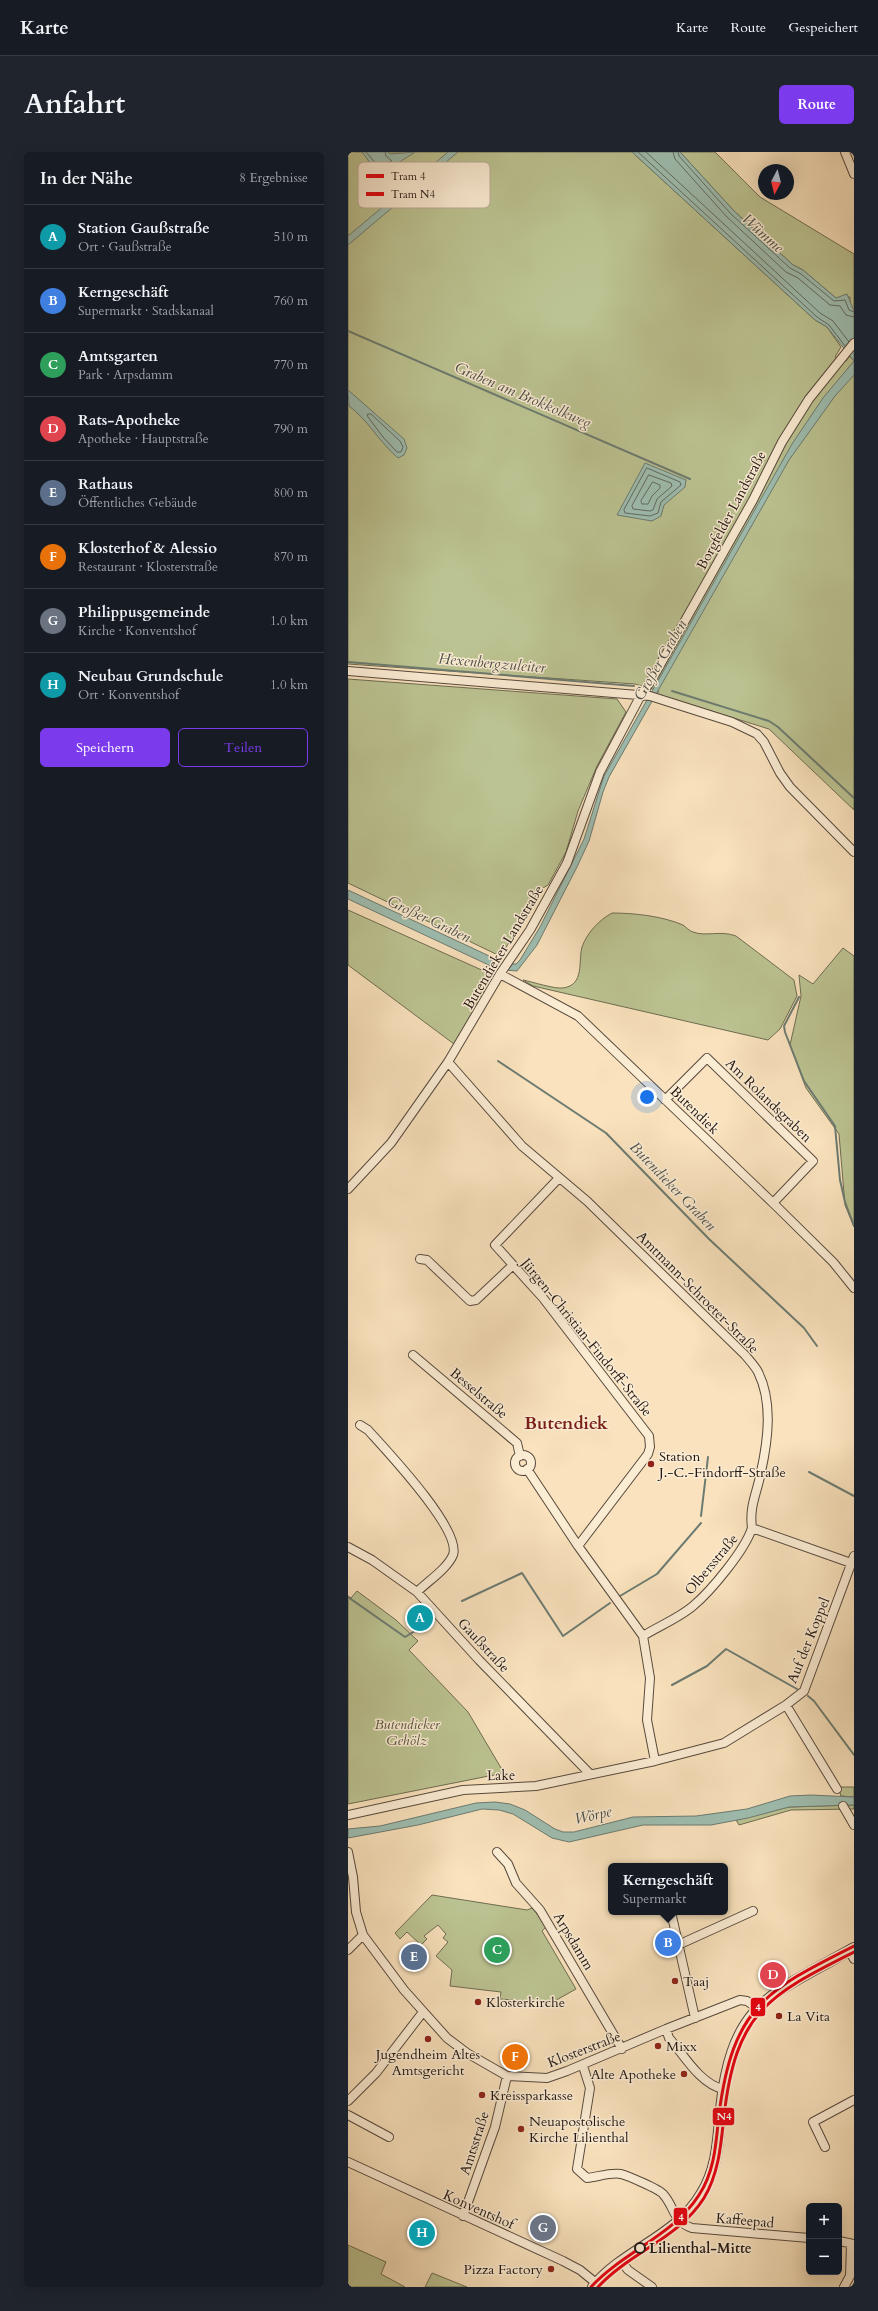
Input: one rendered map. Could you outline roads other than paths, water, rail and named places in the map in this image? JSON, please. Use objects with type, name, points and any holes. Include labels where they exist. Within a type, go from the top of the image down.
[{"type":"street","points":[[845,152],[854,174]]},
{"type":"street","name":"Borgfelder Landstraße","points":[[641,695],[651,681],[694,604],[782,442],[809,399],[854,343]]},
{"type":"street","points":[[348,671],[641,695],[653,697],[732,722],[757,734],[764,742],[780,774],[790,787],[854,852]]},
{"type":"street","name":"Butendieker Landstraße","points":[[348,1189],[391,1143],[448,1062],[500,974],[530,930],[567,863],[580,832],[596,780],[641,695]]},
{"type":"street","name":"Butendiek","points":[[500,974],[578,1016],[833,1262],[854,1288]]},
{"type":"street","name":"Am Rolandsgraben","points":[[665,1100],[706,1058],[746,1096],[813,1161],[773,1203]]},
{"type":"street","name":"Amtmann-Schroeter-Straße","points":[[448,1062],[522,1146],[587,1201],[745,1355],[758,1372],[766,1396],[768,1420],[761,1471],[750,1513],[752,1528]]},
{"type":"street","name":"Jürgen-Christian-Findorff-Straße","points":[[559,1178],[495,1245],[572,1335],[648,1436],[650,1447],[648,1454],[578,1546]]},
{"type":"street","points":[[420,1259],[427,1260],[470,1301],[476,1300],[513,1265]]},
{"type":"street","name":"Besselstraße","points":[[413,1356],[517,1443],[520,1456],[526,1456],[530,1460],[527,1469],[578,1546]]},
{"type":"street","points":[[360,1426],[368,1430],[407,1473],[438,1514],[454,1542],[453,1553],[448,1563],[417,1592]]},
{"type":"street","points":[[752,1528],[853,1560]]},
{"type":"street","name":"Olbersstraße","points":[[643,1636],[692,1607],[705,1594],[748,1541],[752,1528]]},
{"type":"street","points":[[578,1546],[643,1636],[650,1678],[647,1720],[655,1760]]},
{"type":"street","name":"Gaußstraße","points":[[348,1547],[372,1560],[417,1592],[479,1660],[590,1774]]},
{"type":"street","name":"Auf der Koppel","points":[[655,1760],[724,1742],[786,1705],[804,1691],[853,1560]]},
{"type":"street","points":[[786,1705],[837,1789]]},
{"type":"street","name":"Lake","points":[[348,1816],[463,1790],[536,1786],[655,1760]]},
{"type":"street","points":[[843,1806],[854,1825]]},
{"type":"street","name":"Klosterstraße","points":[[348,1852],[353,1870],[356,1912],[363,1935],[423,2012],[458,2047],[507,2076],[547,2078],[583,2066],[666,2029],[740,2000],[747,2001],[757,2008]]},
{"type":"street","name":"Arpsdamm","points":[[496,1852],[508,1864],[516,1883],[540,1910],[622,2049]]},
{"type":"street","points":[[678,1944],[753,1911]]},
{"type":"street","points":[[672,1915],[695,2018]]},
{"type":"street","points":[[348,1950],[363,1935]]},
{"type":"street","points":[[595,2285],[621,2261],[680,2221],[702,2195],[713,2170],[717,2149],[723,2089],[728,2063],[735,2042],[743,2026],[757,2008],[788,1984],[852,1953]]},
{"type":"street","points":[[348,2101],[376,2073],[423,2012]]},
{"type":"street","points":[[666,2029],[669,2038],[706,2081],[713,2086],[723,2089]]},
{"type":"street","points":[[583,2066],[590,2088],[577,2169],[587,2178],[621,2174],[662,2193],[674,2214],[680,2221]]},
{"type":"street","name":"Amtsstraße","points":[[463,2216],[495,2127],[507,2076]]},
{"type":"street","points":[[825,2147],[813,2122],[854,2100]]},
{"type":"street","points":[[348,2115],[389,2137]]},
{"type":"street","name":"Konventshof","points":[[348,2162],[463,2216],[563,2260],[580,2270],[595,2285]]},
{"type":"street","name":"Kaffeepad","points":[[680,2221],[695,2228],[806,2238]]},
{"type":"street","points":[[842,2242],[853,2244],[850,2276],[844,2287]]},
{"type":"street","points":[[621,2261],[628,2270],[652,2287]]},
{"type":"water","points":[[362,152],[388,152],[390,154],[415,152],[400,162],[369,162]]},
{"type":"water","points":[[448,152],[458,152],[446,162],[436,162]]},
{"type":"water","points":[[632,152],[680,152],[734,211],[793,265],[803,270],[836,298],[847,294],[854,311],[854,361],[827,327],[815,320]]},
{"type":"water","points":[[381,208],[392,208],[348,245],[348,236]]},
{"type":"water","points":[[854,361],[854,375],[835,396],[789,460],[609,777],[603,792],[589,841],[537,945],[517,971],[505,970],[509,964],[516,964],[520,960],[540,927],[584,839],[604,776],[792,444],[823,398]]},
{"type":"water","points":[[348,390],[404,439],[407,448],[404,455],[398,458],[391,452],[362,418],[349,406]]},
{"type":"water","points":[[645,463],[686,480],[685,487],[664,505],[661,516],[652,521],[617,515]]},
{"type":"water","points":[[348,890],[500,961],[495,968],[348,899]]},
{"type":"water","points":[[811,1795],[854,1797],[854,1805],[789,1807],[748,1818],[711,1825],[643,1825],[569,1842],[552,1838],[513,1814],[499,1810],[482,1809],[418,1825],[348,1838],[348,1829],[380,1826],[476,1803],[495,1802],[510,1804],[525,1810],[555,1829],[563,1832],[574,1832],[633,1817],[696,1816],[747,1809],[790,1796]]},
{"type":"waterway","name":"Graben am Brokkolkweg","points":[[348,331],[690,479]]},
{"type":"waterway","name":"Hexenbergzuleiter","points":[[348,662],[634,686]]},
{"type":"waterway","points":[[672,691],[769,721],[778,727],[854,798]]},
{"type":"waterway","points":[[799,997],[784,1026],[785,1032],[804,1081],[835,1126],[840,1180],[845,1202],[854,1226]]},
{"type":"waterway","name":"Butendieker Graben","points":[[498,1061],[606,1133],[709,1239],[804,1328],[817,1346]]},
{"type":"waterway","points":[[701,1516],[708,1457]]},
{"type":"waterway","points":[[809,1472],[854,1496]]},
{"type":"waterway","points":[[620,1596],[657,1574],[701,1523]]},
{"type":"waterway","points":[[462,1601],[522,1573],[563,1636],[610,1603]]},
{"type":"waterway","points":[[348,1597],[405,1637],[415,1631]]},
{"type":"waterway","points":[[672,1685],[707,1666],[726,1649],[797,1689]]},
{"type":"waterway","points":[[808,1696],[814,1701],[854,1755]]},
{"type":"tram line","name":"4","points":[[591,2287],[618,2264],[676,2222],[699,2195],[712,2166],[725,2078],[733,2049],[744,2026],[758,2007],[775,1991],[797,1976],[854,1946]]},
{"type":"tram line","name":"N4","points":[[598,2287],[624,2264],[668,2235],[694,2212],[704,2198],[713,2179],[716,2168],[722,2137],[729,2081],[737,2053],[747,2030],[760,2012],[777,1996],[798,1982],[854,1952]]},
{"type":"place","name":"Station J.-C.-Findorff-Straße","points":[[651,1464]]},
{"type":"place","name":"Station Gaußstraße","points":[[420,1618]]},
{"type":"place","name":"Kerngeschäft","points":[[668,1943]]},
{"type":"place","name":"Amtsgarten","points":[[497,1950]]},
{"type":"place","name":"Rathaus","points":[[414,1957]]},
{"type":"place","name":"Rats-Apotheke","points":[[773,1975]]},
{"type":"place","name":"Taaj","points":[[675,1981]]},
{"type":"place","name":"Klosterkirche","points":[[478,2002]]},
{"type":"place","name":"La Vita","points":[[779,2016]]},
{"type":"place","name":"Jugendheim Altes Amtsgericht","points":[[428,2039]]},
{"type":"place","name":"Mixx","points":[[658,2046]]},
{"type":"place","name":"Klosterhof & Alessio","points":[[515,2057]]},
{"type":"place","name":"Alte Apotheke","points":[[684,2074]]},
{"type":"place","name":"Kreissparkasse","points":[[482,2095]]},
{"type":"place","name":"Neuapostolische Kirche Lilienthal","points":[[521,2129]]},
{"type":"place","name":"Philippusgemeinde","points":[[543,2228]]},
{"type":"place","name":"Neubau Grundschule","points":[[422,2233]]},
{"type":"place","name":"Lilienthal-Mitte","points":[[640,2248]]},
{"type":"place","name":"Pizza Factory","points":[[551,2269]]},
{"type":"district","name":"Butendiek","points":[[566,1423]]},
{"type":"water label","name":"Wümme","points":[[763,233]]},
{"type":"water label","name":"Großer Graben","points":[[660,660]]},
{"type":"water label","name":"Großer Graben","points":[[429,919]]},
{"type":"water label","name":"Wörpe","points":[[593,1815]]},
{"type":"park label","name":"Butendieker Gehölz","points":[[407,1732]]}]
